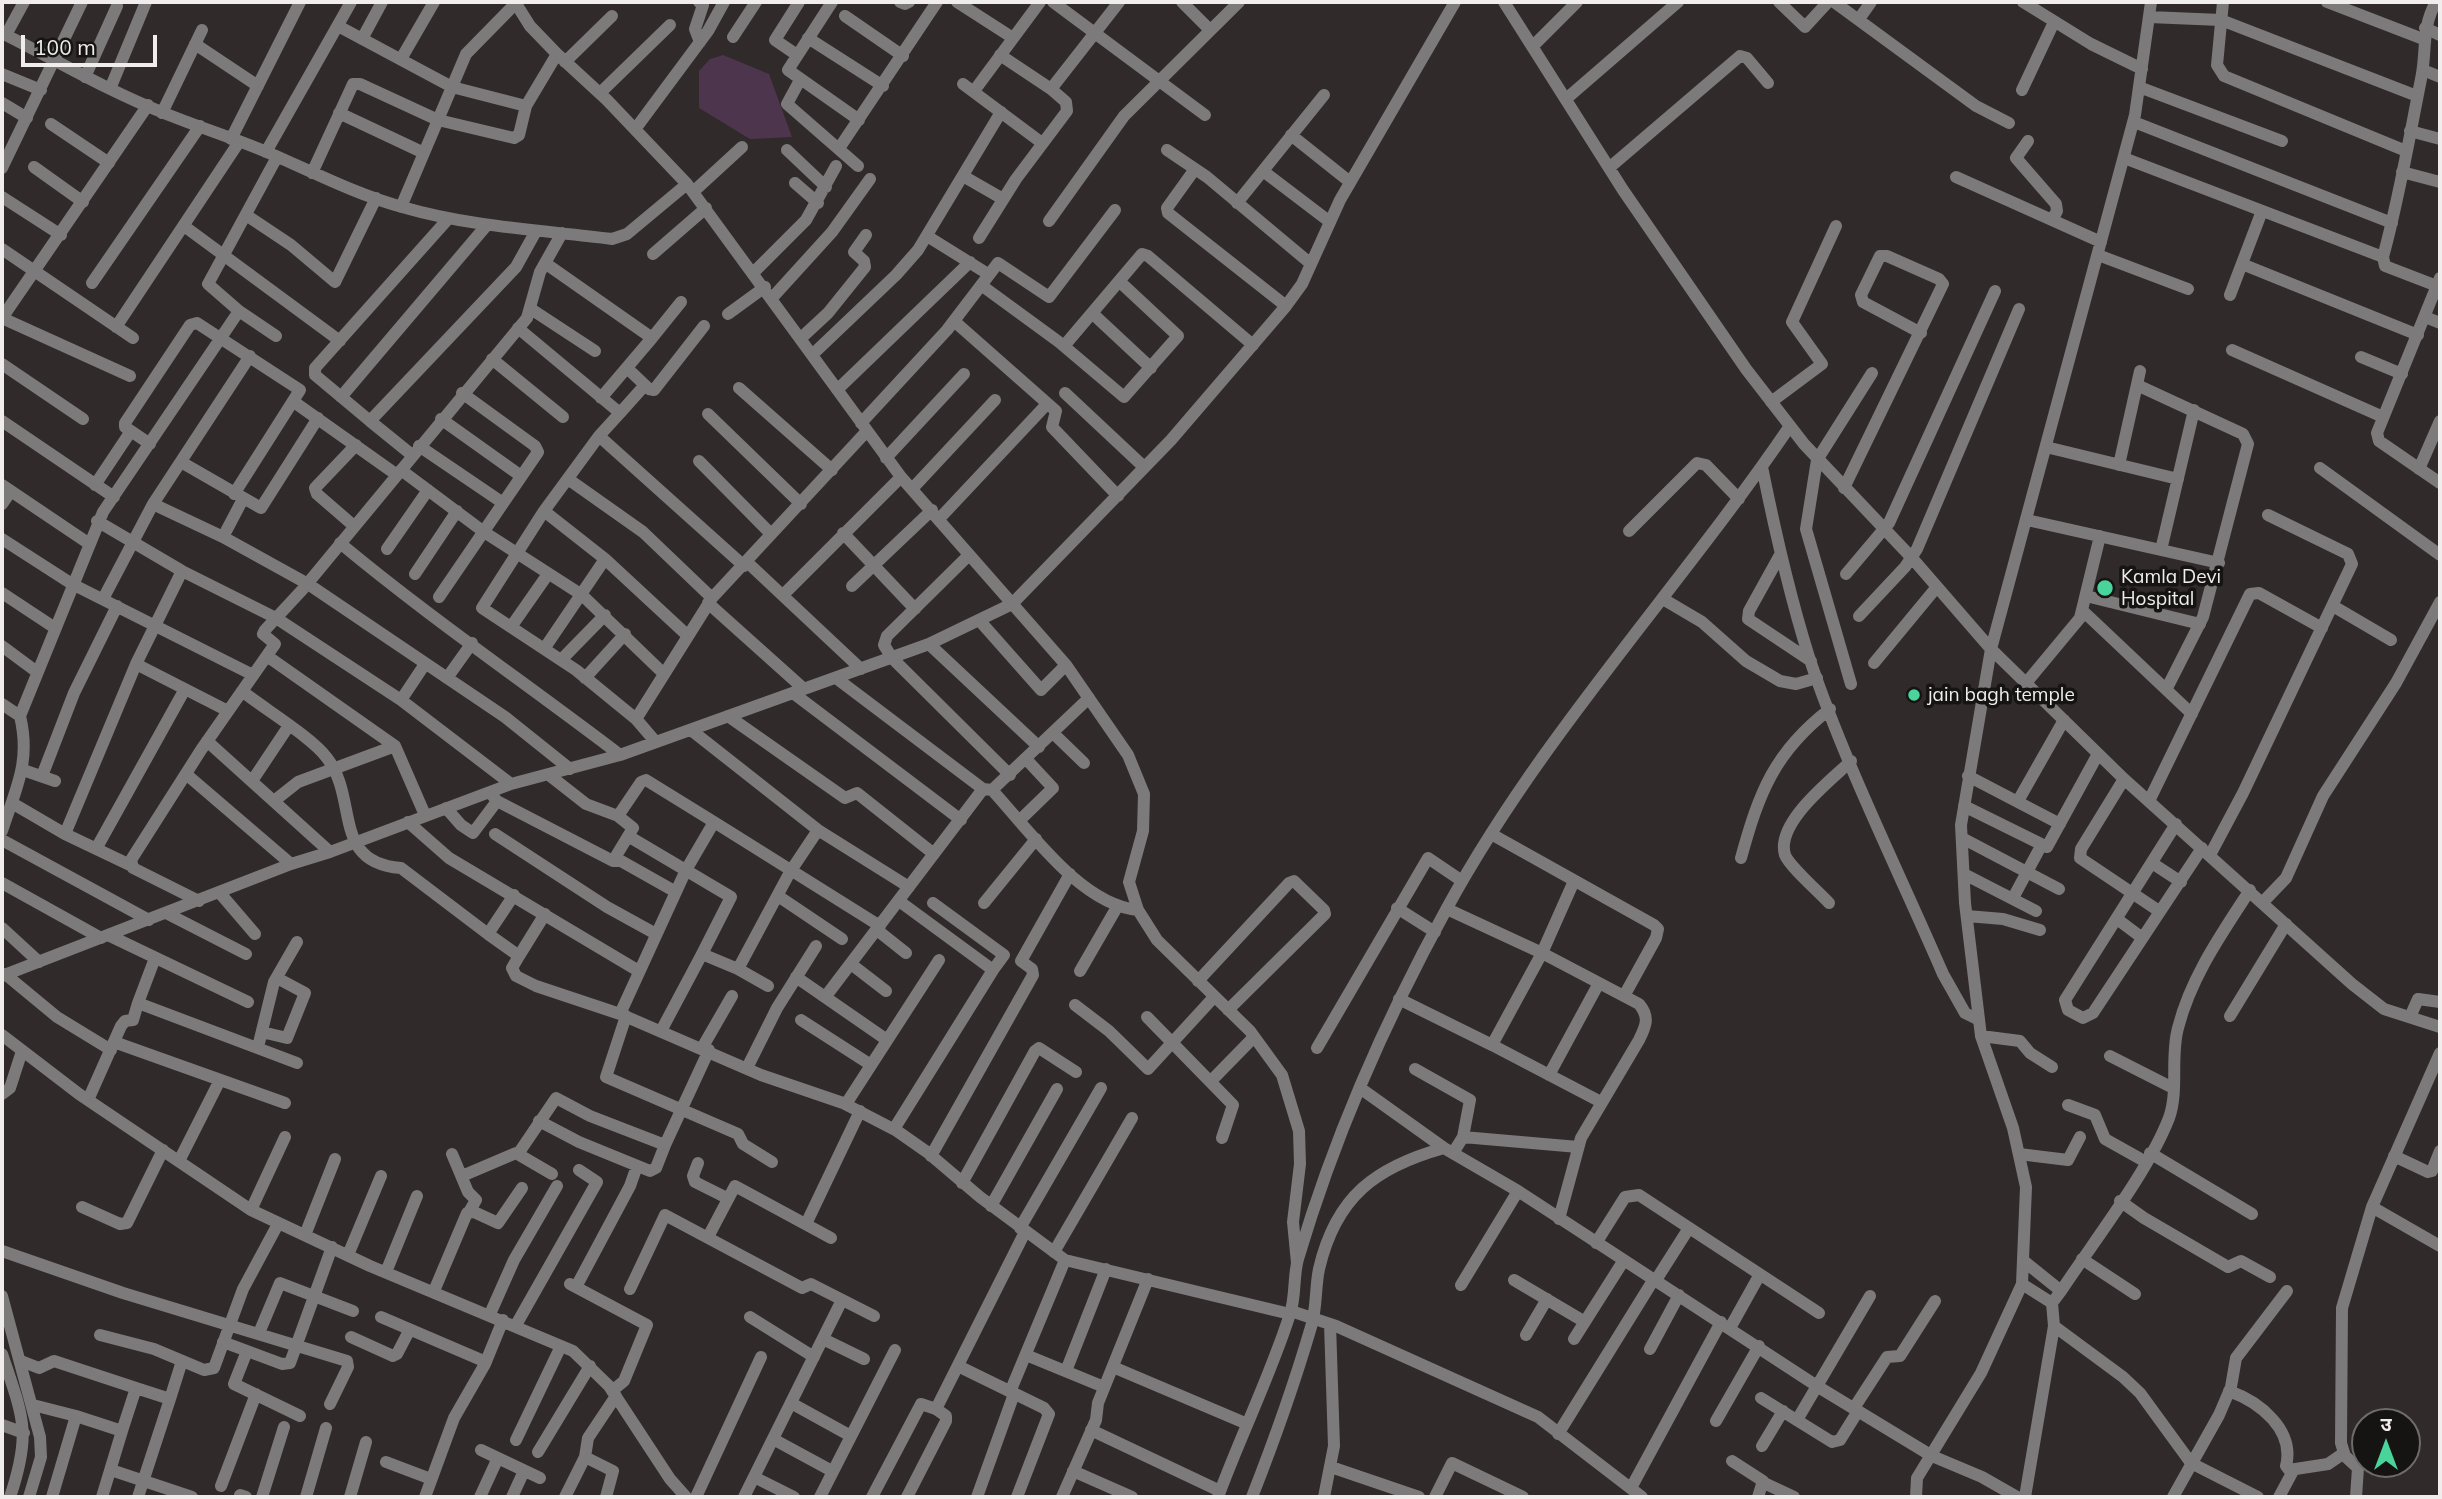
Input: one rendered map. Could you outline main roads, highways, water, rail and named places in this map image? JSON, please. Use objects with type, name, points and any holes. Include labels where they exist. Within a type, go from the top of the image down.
[{"type":"place","name":"Kamla Devi Hospital","points":[[2105,588]]},
{"type":"place","name":"jain bagh temple","points":[[1914,695]]}]
